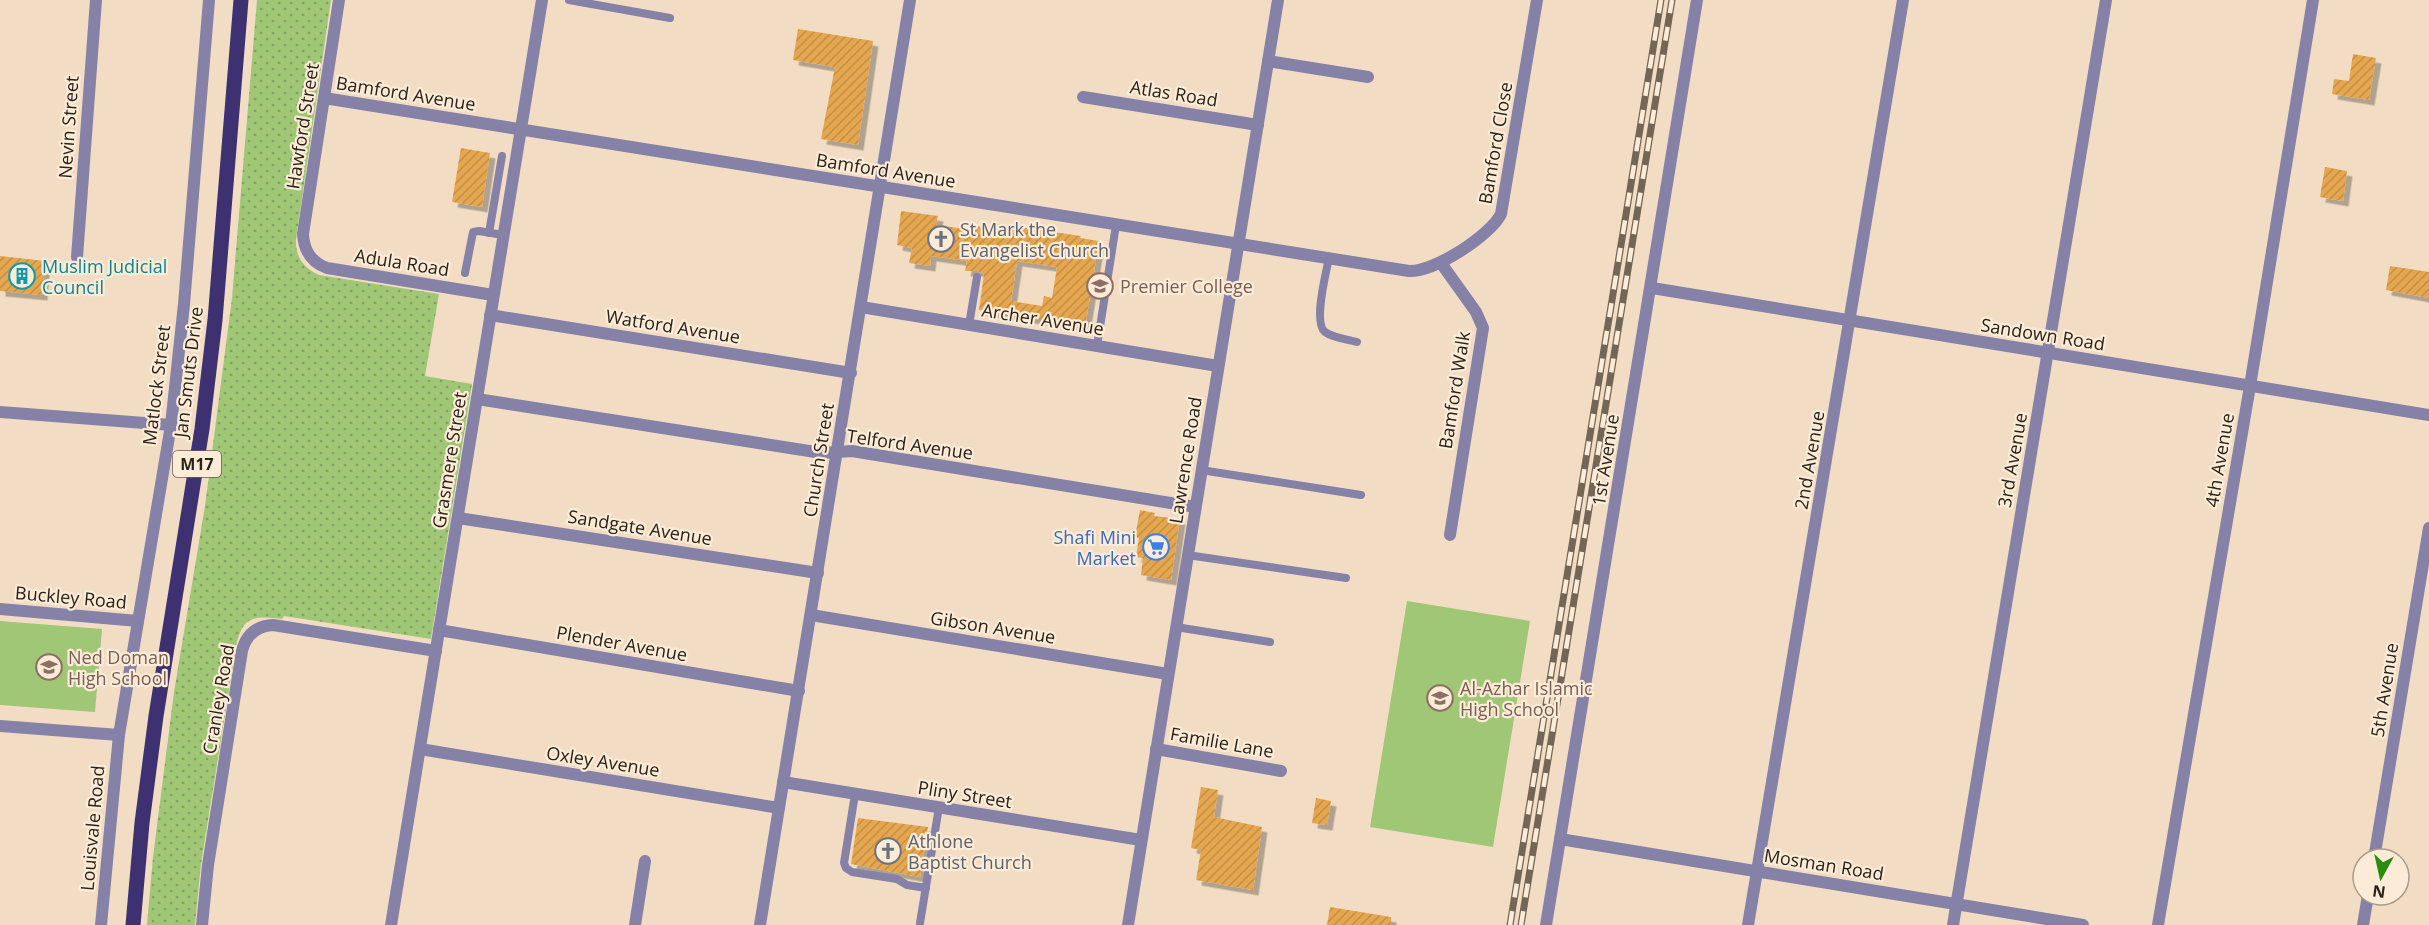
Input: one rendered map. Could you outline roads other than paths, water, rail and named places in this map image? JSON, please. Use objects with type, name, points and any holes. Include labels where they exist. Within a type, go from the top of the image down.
[{"type":"main road","name":"Jan Smuts Drive","points":[[133,925],[142,823],[155,727],[210,364],[241,0]]},
{"type":"street","name":"Nevin Street","points":[[77,257],[96,0]]},
{"type":"street","name":"Matlock Street","points":[[119,735],[171,425],[185,292],[209,0]]},
{"type":"street","name":"Hawford Street","points":[[309,256],[303,234],[339,0]]},
{"type":"street","name":"Grasmere Street","points":[[391,925],[542,0]]},
{"type":"street","name":"Church Street","points":[[760,925],[910,0]]},
{"type":"street","name":"Lawrence Road","points":[[1128,925],[1278,0]]},
{"type":"street","name":"Bamford Close","points":[[1441,263],[1487,232],[1501,214],[1537,0]]},
{"type":"street","name":"1st Avenue","points":[[1546,925],[1652,288],[1697,0]]},
{"type":"street","name":"2nd Avenue","points":[[1748,925],[1903,0]]},
{"type":"street","name":"3rd Avenue","points":[[1953,925],[2106,0]]},
{"type":"street","name":"4th Avenue","points":[[2158,925],[2313,0]]},
{"type":"street","points":[[1268,60],[1368,77]]},
{"type":"street","name":"Atlas Road","points":[[1083,97],[1258,125]]},
{"type":"street","name":"Bamford Avenue","points":[[324,98],[1409,272],[1426,270],[1441,263]]},
{"type":"street","name":"Adula Road","points":[[309,256],[327,268],[494,296]]},
{"type":"street","name":"Bamford Walk","points":[[1441,263],[1476,312],[1483,328],[1450,535]]},
{"type":"street","name":"Sandown Road","points":[[1652,288],[2429,415]]},
{"type":"street","name":"Archer Avenue","points":[[861,307],[1218,366]]},
{"type":"street","name":"Watford Avenue","points":[[490,315],[851,373]]},
{"type":"street","name":"Telford Avenue","points":[[477,399],[822,453],[864,453],[1195,507]]},
{"type":"street","points":[[0,412],[171,425]]},
{"type":"street","name":"Sandgate Avenue","points":[[458,518],[818,573]]},
{"type":"street","name":"5th Avenue","points":[[2376,847],[2429,528]]},
{"type":"street","name":"Buckley Road","points":[[0,609],[138,621]]},
{"type":"street","name":"Gibson Avenue","points":[[811,615],[1168,674]]},
{"type":"street","name":"Cranley Road","points":[[202,925],[208,866],[242,651],[251,632],[262,626],[273,625],[436,651]]},
{"type":"street","name":"Plender Avenue","points":[[439,630],[799,691]]},
{"type":"street","points":[[0,726],[119,735]]},
{"type":"street","name":"Louisvale Road","points":[[101,925],[119,735]]},
{"type":"street","name":"Oxley Avenue","points":[[420,749],[779,808]]},
{"type":"street","name":"Familie Lane","points":[[1156,749],[1281,771]]},
{"type":"street","name":"Pliny Street","points":[[783,782],[1141,840]]},
{"type":"street","name":"Mosman Road","points":[[1560,839],[2083,925]]},
{"type":"street","points":[[635,925],[645,861]]},
{"type":"street","points":[[2363,925],[2366,907]]},
{"type":"lane","points":[[569,0],[670,18]]},
{"type":"lane","points":[[489,233],[502,156]]},
{"type":"lane","points":[[1097,346],[1116,225]]},
{"type":"lane","points":[[465,273],[471,235],[476,231],[504,235]]},
{"type":"lane","points":[[1329,258],[1321,306],[1322,329],[1327,334],[1357,342]]},
{"type":"lane","points":[[969,325],[977,278]]},
{"type":"lane","points":[[1201,470],[1360,495]]},
{"type":"lane","points":[[1187,555],[1346,578]]},
{"type":"lane","points":[[1176,627],[1269,642]]},
{"type":"lane","points":[[855,794],[844,861],[846,868],[852,872],[897,879],[907,885],[926,888]]},
{"type":"lane","points":[[920,923],[939,807]]},
{"type":"railway","points":[[1510,925],[1661,0]]},
{"type":"railway","points":[[1521,925],[1672,0]]},
{"type":"place","name":"St Mark the Evangelist Church","points":[[941,239]]},
{"type":"place","name":"Muslim Judicial Council","points":[[22,276]]},
{"type":"place","name":"Premier College","points":[[1100,286]]},
{"type":"place","name":"Shafi Mini Market","points":[[1156,547]]},
{"type":"place","name":"Ned Doman High School","points":[[49,667]]},
{"type":"place","name":"Al-Azhar Islamic High School","points":[[1440,698]]},
{"type":"place","name":"Athlone Baptist Church","points":[[888,851]]}]
